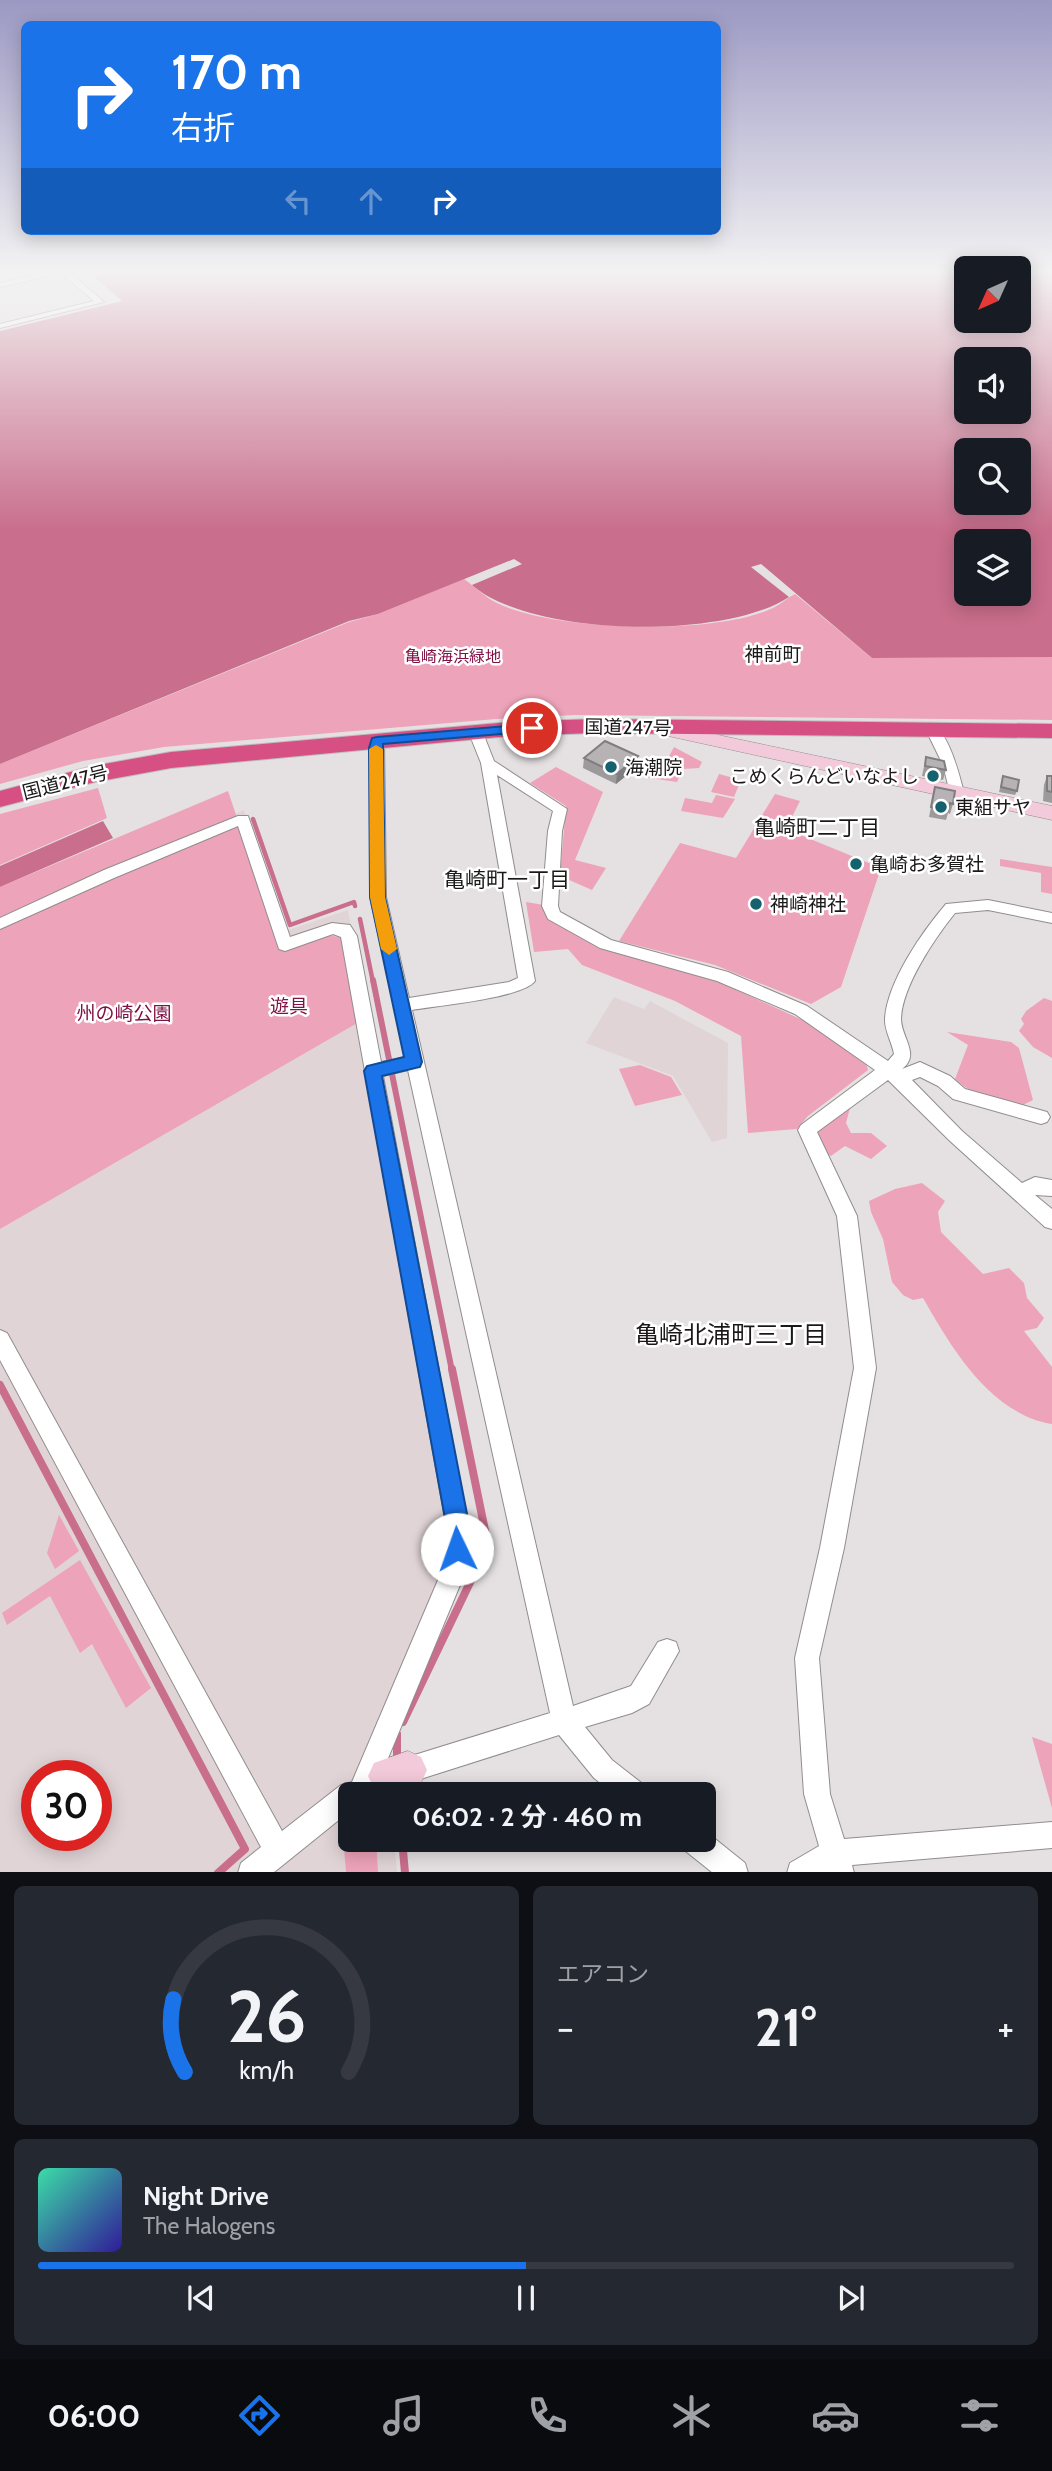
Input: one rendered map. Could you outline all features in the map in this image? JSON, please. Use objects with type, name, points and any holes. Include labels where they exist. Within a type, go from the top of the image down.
[{"type":"highway","name":"国道247号","points":[[0,799],[148,763],[262,749],[554,727],[1052,731]]},
{"type":"street","points":[[657,728],[1052,813]]},
{"type":"street","points":[[933,730],[950,765],[957,793]]},
{"type":"street","points":[[402,1005],[512,988],[527,981],[488,762],[477,733]]},
{"type":"street","points":[[377,741],[377,897],[564,1721],[603,1769],[620,1782]]},
{"type":"street","points":[[488,762],[560,809],[555,831],[550,906],[557,918],[606,944],[722,976],[801,1010],[894,1074],[964,1144],[1052,1220]]},
{"type":"street","points":[[0,924],[109,874],[243,819],[285,944],[332,928],[347,932],[380,1069],[457,1524],[453,1573],[372,1782]]},
{"type":"street","points":[[894,1074],[902,1060],[903,1051],[893,1019],[901,989],[941,919],[951,908],[988,905],[1052,918]]},
{"type":"street","points":[[380,1069],[414,1062]]},
{"type":"street","points":[[838,1863],[817,1794],[807,1658],[832,1548],[865,1368],[847,1216],[807,1130],[894,1074],[920,1069],[944,1081],[959,1094],[1041,1118]]},
{"type":"street","points":[[1022,1193],[1035,1185],[1052,1188]]},
{"type":"street","points":[[0,1340],[277,1849]]},
{"type":"street","points":[[375,1782],[640,1695],[667,1651]]},
{"type":"street","points":[[251,1872],[277,1849],[338,1807]]},
{"type":"street","points":[[800,1872],[838,1863],[1052,1835]]},
{"type":"street","points":[[710,1852],[735,1872]]},
{"type":"shaded area","points":[[0,357],[954,357],[954,424],[1031,424],[1031,357],[1052,357],[1052,657],[872,658],[761,564],[751,567],[789,597],[759,611],[721,621],[629,627],[581,623],[537,615],[500,602],[472,585],[522,564],[514,559],[378,614],[349,621],[0,764]]},
{"type":"shaded area","points":[[244,810],[285,931],[348,910],[472,1558],[386,1746],[389,1782],[338,1782],[338,1852],[395,1852],[397,1872],[0,1872],[0,922]]},
{"type":"shaded area","points":[[103,821],[113,838],[0,887],[0,866]]},
{"type":"shaded area","points":[[614,997],[644,1009],[650,1001],[728,1043],[727,1138],[712,1142],[673,1076],[586,1043]]},
{"type":"green space","name":"亀崎海浜緑地","points":[[464,579],[494,602],[525,613],[596,625],[636,627],[713,623],[747,617],[773,608],[795,594],[872,658],[1052,657],[1052,720],[575,715],[496,719],[164,747],[83,761],[0,784],[0,764],[349,622],[378,614]]},
{"type":"green space","points":[[674,747],[702,762],[699,768],[683,769],[677,782],[636,776],[643,770],[660,772],[664,765],[681,769],[665,764]]},
{"type":"green space","points":[[556,767],[603,792],[575,860],[606,868],[592,890],[560,876],[566,806],[530,783]]},
{"type":"green space","points":[[719,774],[741,780],[734,797],[711,792]]},
{"type":"green space","points":[[98,788],[107,818],[0,865],[0,814]]},
{"type":"green space","name":"州の崎公園","points":[[228,791],[282,951],[328,935],[342,938],[359,1022],[0,1229],[0,887]]},
{"type":"green space","name":"神崎神社","points":[[775,794],[800,801],[786,829],[881,868],[841,987],[811,1004],[715,965],[619,941],[680,843],[736,858]]},
{"type":"green space","points":[[716,795],[735,799],[723,818],[681,811],[685,798],[712,803]]},
{"type":"green space","points":[[1000,859],[1052,867],[1052,894],[1041,892],[1041,873],[1000,866]]},
{"type":"green space","points":[[526,902],[544,905],[628,952],[721,983],[818,1027],[865,1060],[868,1070],[808,1116],[797,1129],[748,1133],[741,1036],[675,1001],[582,965],[568,949],[534,952]]},
{"type":"green space","points":[[1044,998],[1052,1001],[1052,1058],[1033,1047],[1019,1031],[1024,1024],[1021,1019],[1026,1011]]},
{"type":"green space","points":[[947,1032],[1011,1042],[1019,1048],[1033,1100],[1023,1105],[1004,1101],[978,1094],[962,1085],[955,1079],[968,1045]]},
{"type":"green space","points":[[640,1065],[671,1077],[682,1095],[635,1106],[619,1069]]},
{"type":"green space","points":[[850,1108],[846,1123],[851,1133],[871,1133],[887,1146],[871,1159],[845,1146],[831,1156],[824,1153],[813,1130]]},
{"type":"green space","points":[[922,1183],[945,1201],[938,1212],[941,1232],[983,1274],[1009,1268],[1024,1283],[1027,1298],[1044,1318],[1037,1328],[1024,1331],[1052,1367],[1052,1424],[1030,1418],[991,1393],[960,1357],[923,1298],[913,1300],[903,1295],[892,1282],[883,1239],[869,1201],[895,1189]]},
{"type":"green space","points":[[59,1515],[79,1551],[55,1569],[47,1553]]},
{"type":"green space","points":[[80,1560],[151,1688],[126,1708],[92,1644],[80,1653],[50,1596],[7,1625],[2,1613]]},
{"type":"green space","points":[[1032,1737],[1052,1744],[1052,1808]]},
{"type":"green space","points":[[344,1852],[377,1852],[378,1872],[346,1872]]},
{"type":"building","points":[[605,741],[638,756],[617,774],[584,758]]},
{"type":"building","points":[[926,757],[944,761],[946,770],[925,766]]},
{"type":"building","points":[[1003,776],[1019,780],[1017,791],[1001,787]]},
{"type":"building","points":[[1047,776],[1052,776],[1052,792],[1047,791]]},
{"type":"building","points":[[935,787],[955,791],[953,804],[950,803],[948,810],[931,807]]},
{"type":"waterway","points":[[253,819],[290,925],[354,902],[355,906]]},
{"type":"waterway","points":[[360,919],[373,982]]},
{"type":"waterway","points":[[373,980],[452,1371]]},
{"type":"waterway","points":[[403,1722],[488,1545],[452,1369]]},
{"type":"waterway","points":[[0,1385],[245,1849],[219,1872]]},
{"type":"waterway","points":[[397,1734],[397,1759]]},
{"type":"waterway","points":[[403,1852],[405,1872]]},
{"type":"slow traffic","points":[[376,749],[377,897],[389,949]]},
{"type":"place","name":"海潮院","points":[[611,767]]},
{"type":"place","name":"こめくらんどいなよし","points":[[933,776]]},
{"type":"place","name":"東組サヤ","points":[[941,807]]},
{"type":"place","name":"亀崎お多賀社","points":[[856,864]]},
{"type":"place","name":"神崎神社","points":[[756,904]]},
{"type":"district","name":"神前町","points":[[773,654]]},
{"type":"district","name":"亀崎町二丁目","points":[[817,828]]},
{"type":"district","name":"亀崎町一丁目","points":[[507,880]]},
{"type":"district","name":"亀崎北浦町三丁目","points":[[731,1335]]},
{"type":"route","points":[[457,1549],[457,1524],[373,1071],[414,1062],[377,897],[376,748],[377,741],[532,728]]},
{"type":"park label","name":"遊具","points":[[289,1006]]}]
